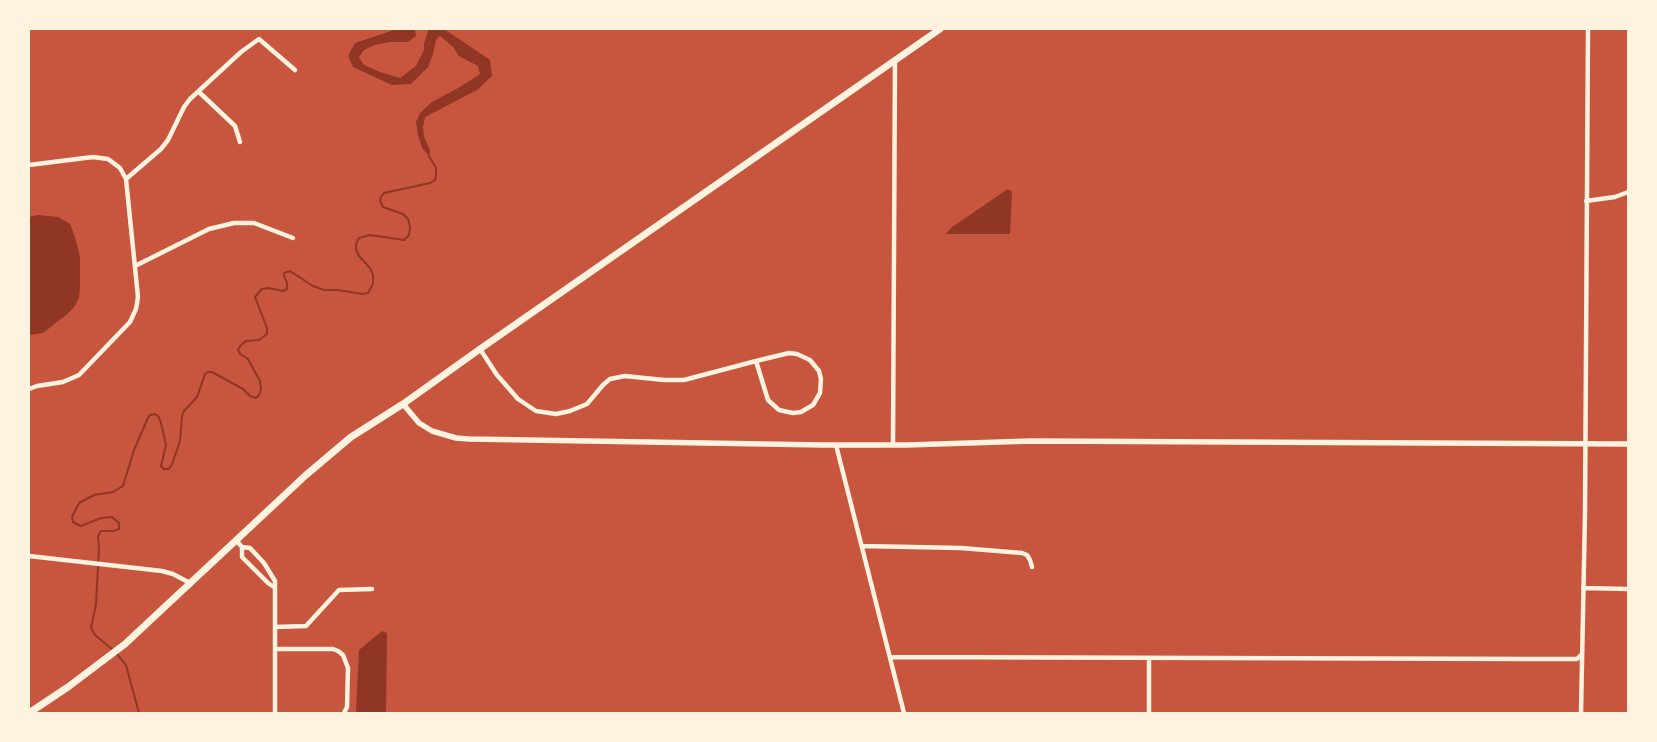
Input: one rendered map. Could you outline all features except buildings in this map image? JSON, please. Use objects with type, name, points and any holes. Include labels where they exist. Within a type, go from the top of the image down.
[{"type":"main road","points":[[29,713],[68,687],[117,650],[328,455],[940,29]]},
{"type":"street","points":[[1581,713],[1588,29]]},
{"type":"street","points":[[126,179],[161,149],[168,140],[184,107],[190,99],[241,52],[260,39],[295,70]]},
{"type":"street","points":[[893,445],[895,61]]},
{"type":"street","points":[[199,92],[235,126],[240,142]]},
{"type":"street","points":[[29,165],[93,157],[108,159],[120,168],[126,179],[138,296],[136,309],[130,322],[79,375],[63,382],[29,389]]},
{"type":"street","points":[[1586,201],[1615,197],[1628,192]]},
{"type":"street","points":[[135,266],[209,229],[234,223],[254,223],[293,238]]},
{"type":"street","points":[[480,349],[497,375],[518,398],[536,411],[556,414],[587,404],[610,379],[625,376],[684,380],[756,361],[789,353],[797,354],[810,360],[819,371],[821,386],[817,399],[807,409],[800,412],[793,413],[779,410],[768,400],[756,361]]},
{"type":"street","points":[[403,404],[418,423],[425,428],[456,438],[836,445],[1031,441],[1628,444]]},
{"type":"street","points":[[836,445],[904,713]]},
{"type":"street","points":[[236,540],[242,547],[242,556],[274,587]]},
{"type":"street","points":[[862,546],[962,548],[1022,553],[1030,560],[1032,567]]},
{"type":"street","points":[[242,547],[250,548],[264,563],[275,581],[275,713]]},
{"type":"street","points":[[29,556],[162,571],[173,574],[190,583]]},
{"type":"street","points":[[1583,588],[1628,589]]},
{"type":"street","points":[[275,627],[306,626],[339,590],[372,589]]},
{"type":"street","points":[[275,649],[333,649],[343,655],[348,668],[347,707],[344,713]]},
{"type":"street","points":[[890,657],[1576,659],[1581,655]]},
{"type":"street","points":[[1149,658],[1149,713]]},
{"type":"shaded area","points":[[397,29],[415,29],[416,36],[408,42],[390,42],[375,45],[364,50],[359,57],[364,65],[400,78],[416,66],[424,50],[424,43],[429,29],[444,29],[490,60],[492,76],[477,90],[425,117],[423,128],[424,137],[430,150],[429,156],[422,148],[418,135],[416,122],[420,113],[432,102],[480,74],[478,66],[459,56],[453,47],[440,36],[436,40],[428,67],[411,84],[392,85],[353,67],[348,56],[355,43]]},
{"type":"shaded area","points":[[1008,189],[1012,192],[1010,234],[946,234],[952,227]]},
{"type":"shaded area","points":[[38,215],[58,217],[70,224],[80,257],[79,298],[66,315],[43,333],[29,335],[29,217]]},
{"type":"shaded area","points":[[382,631],[387,633],[386,713],[357,713],[359,650]]},
{"type":"waterway","points":[[113,650],[95,635],[91,628],[96,604],[98,536],[101,531],[119,529],[119,523],[112,517],[101,518],[81,526],[73,522],[72,517],[79,503],[94,495],[113,492],[123,486],[134,450],[150,415],[155,414],[159,417],[166,445],[161,466],[164,469],[169,469],[180,441],[184,411],[197,397],[205,374],[208,372],[212,372],[243,389],[250,396],[256,398],[259,395],[261,389],[260,381],[248,359],[240,354],[238,350],[246,341],[259,340],[267,334],[267,328],[255,297],[262,289],[268,288],[283,291],[287,289],[284,273],[290,271],[313,286],[324,290],[368,293],[373,284],[373,275],[370,268],[359,256],[356,244],[359,238],[370,235],[404,240],[409,235],[408,219],[403,214],[383,207],[380,201],[381,197],[384,193],[430,183],[435,180],[436,168],[429,156]]},
{"type":"waterway","points":[[116,653],[126,665],[139,713]]}]
